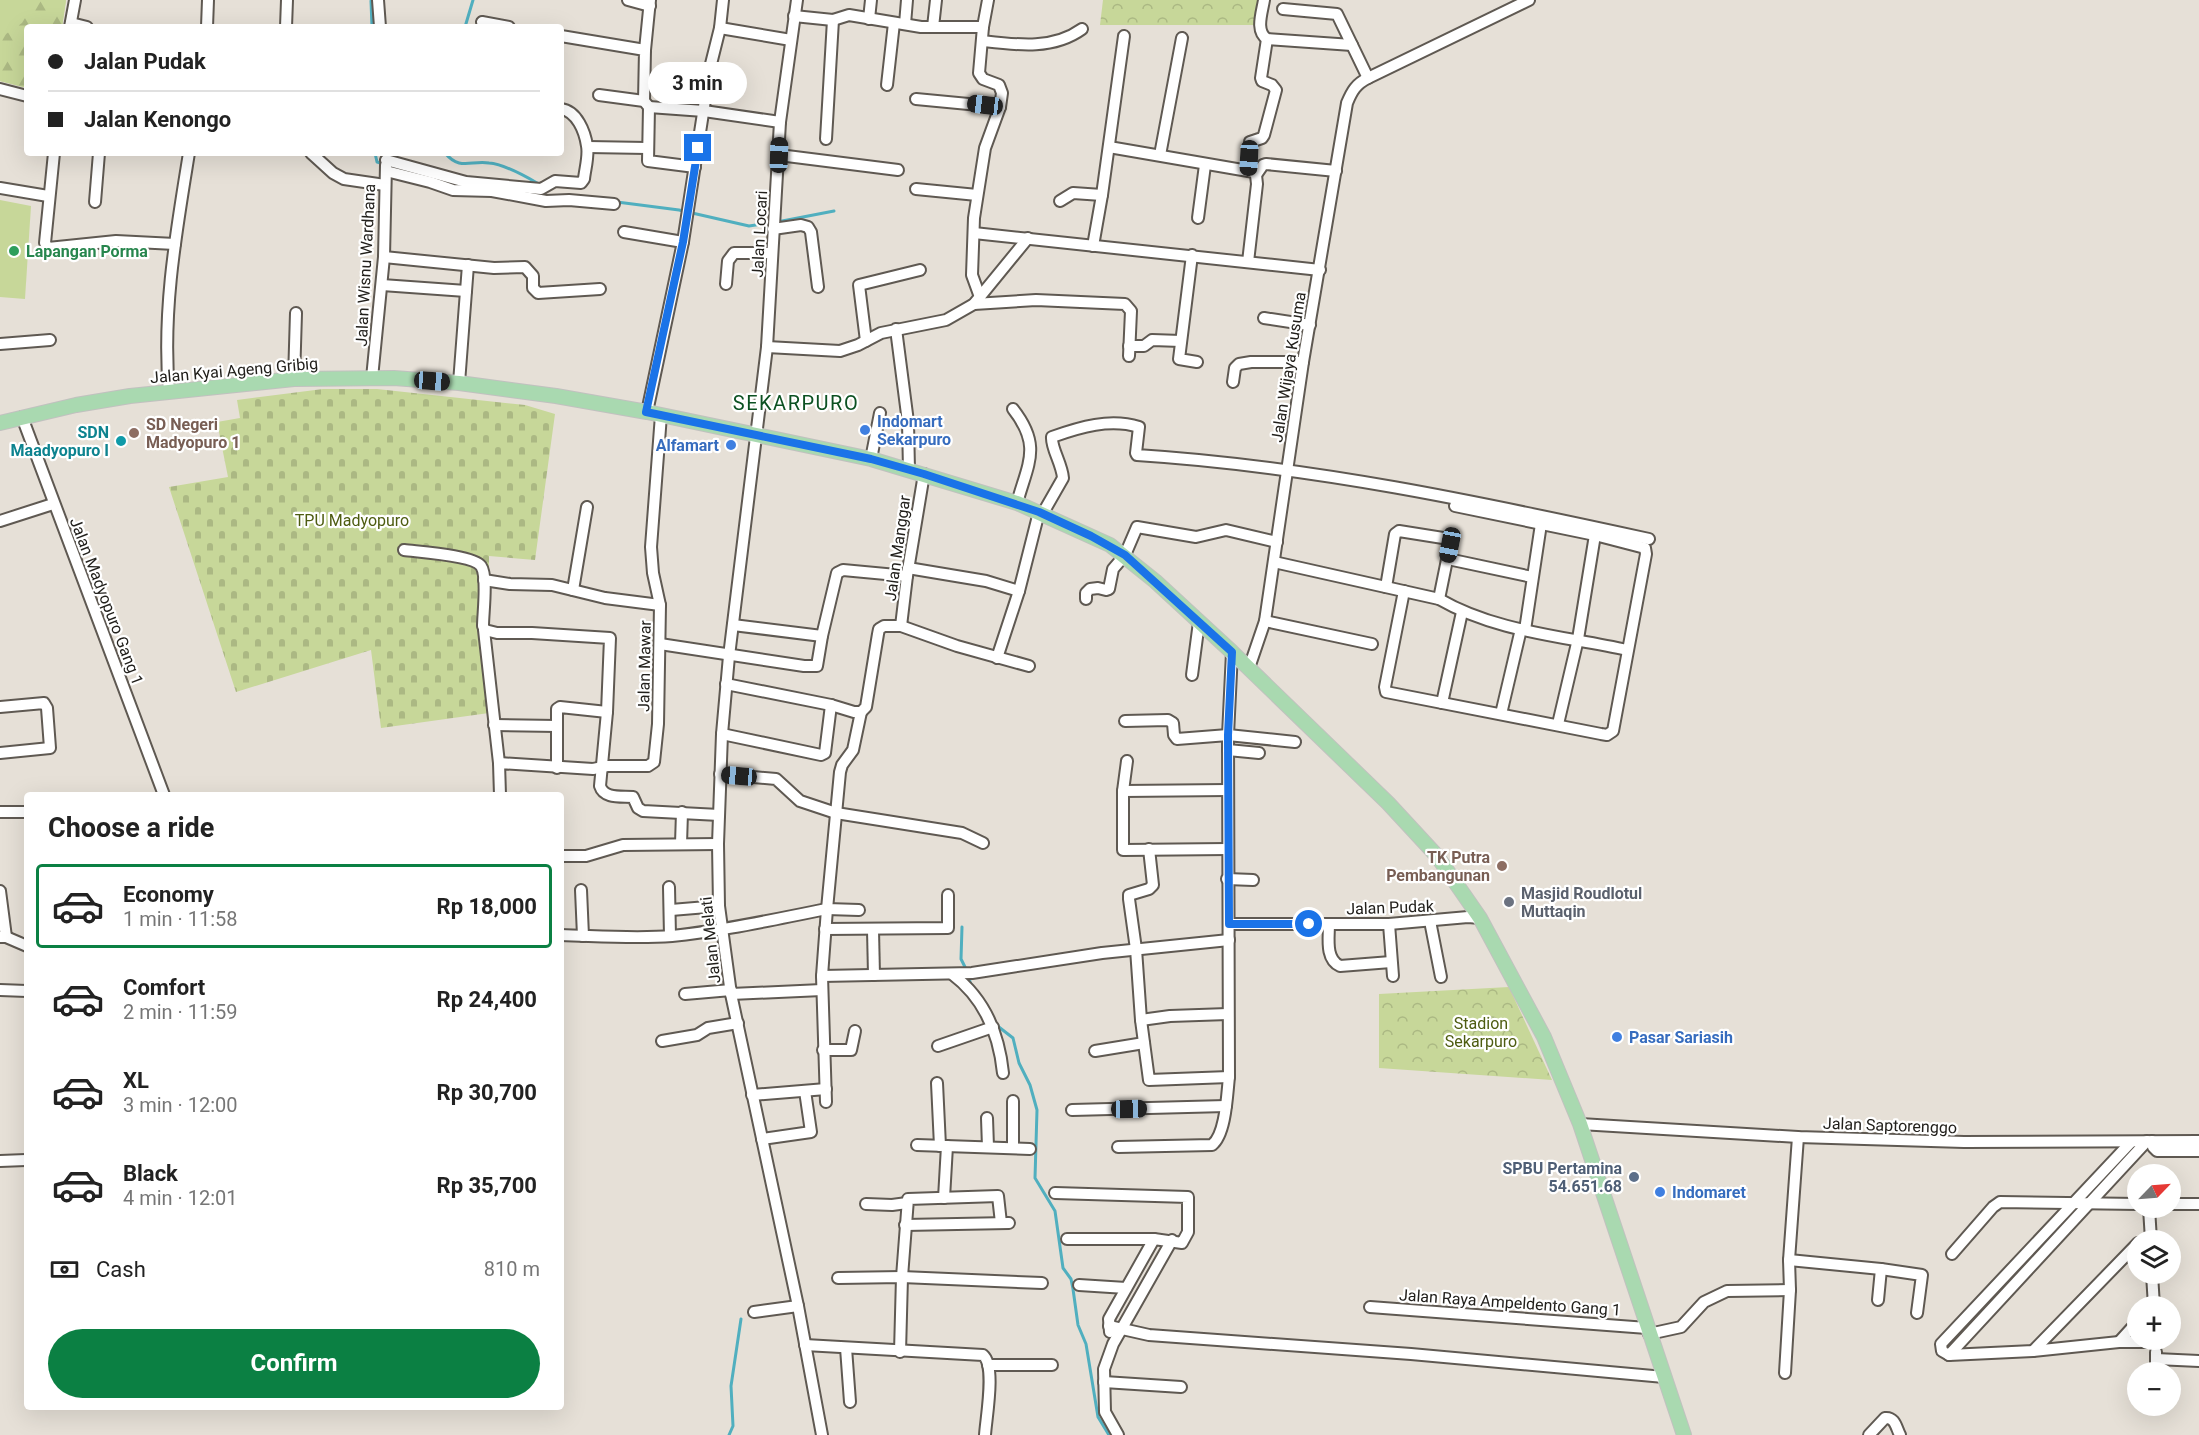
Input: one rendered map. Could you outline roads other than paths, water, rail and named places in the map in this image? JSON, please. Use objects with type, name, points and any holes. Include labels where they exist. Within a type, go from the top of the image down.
[{"type":"main road","name":"Jalan Kyai Ageng Gribig","points":[[0,423],[130,392],[169,392],[294,378],[372,378],[459,384],[556,396],[646,412],[871,459],[1017,503],[1101,540],[1125,555],[1232,652],[1414,830],[1437,856],[1480,918],[1544,1037],[1580,1124],[1684,1435]]},
{"type":"street","points":[[70,24],[75,0]]},
{"type":"street","points":[[207,24],[208,0]]},
{"type":"street","points":[[286,24],[287,0]]},
{"type":"street","points":[[378,0],[380,24]]},
{"type":"street","points":[[627,0],[650,3],[645,50],[648,161],[695,166]]},
{"type":"street","points":[[646,412],[683,242],[723,0]]},
{"type":"street","name":"Jalan Locari","points":[[757,434],[767,347],[780,122],[796,0]]},
{"type":"street","points":[[869,19],[871,0]]},
{"type":"street","points":[[887,85],[899,24],[908,0]]},
{"type":"street","points":[[933,27],[936,0]]},
{"type":"street","points":[[977,300],[972,275],[977,195],[985,148],[1000,107],[1002,93],[999,85],[983,79],[979,73],[988,0]]},
{"type":"street","points":[[1248,262],[1257,184],[1252,173],[1250,142],[1264,135],[1275,90],[1272,85],[1262,81],[1261,78],[1264,0]]},
{"type":"street","points":[[1282,9],[1337,14],[1368,78],[1529,0]]},
{"type":"street","points":[[794,16],[833,20],[849,15],[899,24],[983,27]]},
{"type":"street","points":[[826,139],[833,20]]},
{"type":"street","points":[[482,22],[493,24]]},
{"type":"street","points":[[720,27],[791,40]]},
{"type":"street","points":[[983,41],[1012,45],[1040,44],[1072,37],[1082,29]]},
{"type":"street","points":[[1264,35],[1352,45]]},
{"type":"street","points":[[564,36],[645,50]]},
{"type":"street","points":[[1093,246],[1124,36]]},
{"type":"street","points":[[1160,155],[1182,38]]},
{"type":"street","name":"Jalan Wijaya Kusuma","points":[[1249,668],[1265,621],[1303,362],[1347,103],[1354,88],[1368,78]]},
{"type":"street","points":[[0,89],[24,95]]},
{"type":"street","points":[[599,94],[646,104],[780,122]]},
{"type":"street","points":[[916,99],[1000,107]]},
{"type":"street","points":[[431,177],[453,190],[543,192],[555,181],[581,183],[584,179],[588,147],[582,128],[573,114],[564,110]]},
{"type":"street","points":[[588,147],[648,148]]},
{"type":"street","points":[[1109,147],[1252,173],[1266,164],[1336,171]]},
{"type":"street","points":[[779,155],[898,170]]},
{"type":"street","points":[[54,156],[45,243],[48,248],[116,241],[174,244]]},
{"type":"street","points":[[95,202],[99,156]]},
{"type":"street","points":[[169,392],[167,317],[174,244],[189,156]]},
{"type":"street","points":[[314,156],[333,173],[344,179],[385,185]]},
{"type":"street","points":[[386,163],[431,177],[543,192],[569,200],[614,204]]},
{"type":"street","name":"Jalan Wisnu Wardhana","points":[[372,378],[384,257],[386,163]]},
{"type":"street","points":[[1198,218],[1205,165]]},
{"type":"street","points":[[0,188],[48,196]]},
{"type":"street","points":[[916,189],[977,195]]},
{"type":"street","points":[[1060,201],[1073,193],[1102,195]]},
{"type":"street","points":[[773,225],[801,225],[808,227],[812,232],[818,287]]},
{"type":"street","points":[[624,232],[683,242]]},
{"type":"street","points":[[974,233],[1320,270]]},
{"type":"street","points":[[767,347],[831,352],[849,348],[881,333],[946,320],[977,300],[1028,238]]},
{"type":"street","points":[[726,284],[728,261],[734,253],[772,253]]},
{"type":"street","points":[[1192,255],[1179,360],[1197,362]]},
{"type":"street","points":[[384,257],[494,268],[525,267],[533,276],[533,288],[538,293],[600,289]]},
{"type":"street","points":[[459,384],[468,264]]},
{"type":"street","points":[[866,341],[859,285],[920,270]]},
{"type":"street","points":[[382,285],[466,291]]},
{"type":"street","points":[[977,300],[1125,304],[1131,311],[1129,351],[1144,346],[1152,340],[1181,341]]},
{"type":"street","points":[[294,378],[296,313]]},
{"type":"street","points":[[1264,318],[1310,325]]},
{"type":"street","points":[[896,329],[908,422],[909,470]]},
{"type":"street","points":[[0,344],[50,340]]},
{"type":"street","points":[[1233,382],[1235,368],[1243,363],[1303,362]]},
{"type":"street","points":[[1012,409],[1024,426],[1031,447],[1031,458],[1017,503]]},
{"type":"street","points":[[871,459],[880,413]]},
{"type":"street","name":"Jalan Mawar","points":[[500,763],[592,769],[612,766],[648,766],[654,762],[658,724],[660,605],[653,573],[651,547],[661,415]]},
{"type":"street","name":"Jalan Madyopuro Gang 1","points":[[22,417],[163,792]]},
{"type":"street","points":[[997,658],[1041,512],[1063,478],[1052,437],[1093,424],[1138,426],[1137,455],[1287,470],[1441,494],[1649,539]]},
{"type":"street","name":"Jalan Melati","points":[[757,434],[726,684],[720,774],[719,906],[731,992],[798,1306],[822,1435]]},
{"type":"street","name":"Jalan Manggar","points":[[901,626],[924,474]]},
{"type":"street","points":[[0,522],[53,504]]},
{"type":"street","points":[[1404,591],[1385,687],[1386,692],[1601,734],[1611,733],[1646,550],[1643,546],[1455,506]]},
{"type":"street","points":[[573,590],[587,507]]},
{"type":"street","points":[[1502,714],[1523,630],[1541,524]]},
{"type":"street","points":[[1086,600],[1086,593],[1090,589],[1109,589],[1113,569],[1125,555],[1135,529],[1141,527],[1196,537],[1226,530],[1277,542]]},
{"type":"street","points":[[1386,587],[1395,534],[1399,531],[1443,538],[1450,545],[1439,599]]},
{"type":"street","points":[[1558,724],[1578,639],[1595,535]]},
{"type":"street","points":[[404,550],[472,560],[482,567],[484,630],[500,763],[500,792]]},
{"type":"street","points":[[1448,559],[1532,577]]},
{"type":"street","points":[[1274,562],[1439,599],[1462,612],[1523,630],[1628,650]]},
{"type":"street","points":[[660,644],[729,656],[817,666],[837,573],[840,570],[908,572],[986,581],[1019,591]]},
{"type":"street","points":[[484,580],[510,584],[552,585],[605,598],[660,605]]},
{"type":"street","points":[[1442,703],[1462,612]]},
{"type":"street","points":[[1265,621],[1372,644]]},
{"type":"street","points":[[1192,675],[1199,622]]},
{"type":"street","points":[[733,625],[822,636]]},
{"type":"street","points":[[826,1102],[822,976],[840,772],[842,765],[853,750],[861,712],[866,707],[879,629],[884,626],[901,626],[997,658],[1029,666]]},
{"type":"street","points":[[484,630],[497,633],[610,638],[607,712],[600,786],[603,793],[633,797],[642,811],[719,814]]},
{"type":"street","points":[[1118,1147],[1212,1145],[1219,1138],[1229,1077],[1228,735],[1232,652]]},
{"type":"street","points":[[726,684],[861,712]]},
{"type":"street","points":[[0,707],[44,703],[47,708],[50,748],[0,753]]},
{"type":"street","points":[[722,734],[821,755],[825,753],[831,705]]},
{"type":"street","points":[[557,768],[558,708],[607,712]]},
{"type":"street","points":[[1125,721],[1168,720],[1173,723],[1174,735],[1177,739],[1228,735],[1294,742]]},
{"type":"street","points":[[494,725],[557,726]]},
{"type":"street","points":[[1228,750],[1259,753]]},
{"type":"street","points":[[1127,761],[1123,791],[1123,850],[1228,849]]},
{"type":"street","points":[[720,774],[776,779],[800,801],[836,813],[962,833],[983,843]]},
{"type":"street","points":[[1123,791],[1228,790]]},
{"type":"street","points":[[0,812],[24,812]]},
{"type":"street","points":[[681,812],[681,844]]},
{"type":"street","points":[[564,856],[586,856],[623,845],[718,844]]},
{"type":"street","points":[[1149,849],[1154,885],[1149,889],[1129,895],[1149,1080],[1229,1077]]},
{"type":"street","points":[[1227,879],[1253,880]]},
{"type":"street","points":[[669,888],[670,936]]},
{"type":"street","points":[[581,890],[583,936]]},
{"type":"street","points":[[0,891],[3,937],[24,945]]},
{"type":"street","points":[[948,896],[948,928]]},
{"type":"street","points":[[670,910],[719,906]]},
{"type":"street","points":[[564,935],[634,938],[670,936],[722,930],[827,909],[859,910]]},
{"type":"street","name":"Jalan Pudak","points":[[1229,924],[1389,924],[1480,918]]},
{"type":"street","points":[[1430,921],[1441,977]]},
{"type":"street","points":[[1329,924],[1330,955],[1334,963],[1340,966],[1391,962]]},
{"type":"street","points":[[1389,924],[1393,976]]},
{"type":"street","points":[[825,929],[960,928]]},
{"type":"street","points":[[873,930],[874,975]]},
{"type":"street","points":[[822,976],[972,973],[1102,953],[1229,940]]},
{"type":"street","points":[[956,974],[972,993],[993,1027],[999,1045],[1003,1073]]},
{"type":"street","points":[[0,990],[24,991]]},
{"type":"street","points":[[685,994],[822,990]]},
{"type":"street","points":[[1141,1020],[1170,1016],[1228,1014]]},
{"type":"street","points":[[662,1041],[697,1035],[708,1028],[738,1023]]},
{"type":"street","points":[[938,1046],[993,1027]]},
{"type":"street","points":[[823,1050],[851,1050],[855,1031]]},
{"type":"street","points":[[1095,1051],[1144,1043]]},
{"type":"street","points":[[937,1083],[943,1146],[944,1198]]},
{"type":"street","points":[[752,1095],[826,1089]]},
{"type":"street","points":[[762,1139],[811,1132],[806,1091]]},
{"type":"street","points":[[1013,1101],[1013,1148]]},
{"type":"street","points":[[1071,1110],[1226,1106]]},
{"type":"street","points":[[987,1118],[988,1147]]},
{"type":"street","name":"Jalan Saptorenggo","points":[[1580,1124],[1798,1137],[1964,1142],[2199,1141]]},
{"type":"street","points":[[1785,1373],[1790,1290],[1789,1260],[1798,1137]]},
{"type":"street","points":[[1949,1355],[2088,1203],[2149,1141],[2157,1151],[2199,1151]]},
{"type":"street","points":[[2127,1342],[2033,1351],[1949,1355],[1942,1351],[1941,1344],[2131,1142]]},
{"type":"street","points":[[917,1145],[1029,1149]]},
{"type":"street","points":[[0,1161],[24,1160]]},
{"type":"street","points":[[1055,1193],[1188,1197],[1188,1232],[1182,1243],[1154,1239],[1067,1239]]},
{"type":"street","points":[[900,1352],[902,1277],[907,1203],[908,1199],[998,1196],[1005,1223],[906,1225]]},
{"type":"street","points":[[1952,1254],[2000,1202],[2127,1204]]},
{"type":"street","points":[[866,1204],[892,1206],[907,1203]]},
{"type":"street","points":[[2181,1204],[2199,1203]]},
{"type":"street","points":[[1113,1344],[1109,1319],[1154,1239]]},
{"type":"street","points":[[1119,1435],[1110,1425],[1105,1412],[1104,1369],[1113,1344],[1172,1240]]},
{"type":"street","points":[[2033,1351],[2127,1254]]},
{"type":"street","points":[[1789,1260],[1922,1275],[1917,1313]]},
{"type":"street","points":[[1878,1300],[1881,1269]]},
{"type":"street","points":[[2009,1271],[2019,1280]]},
{"type":"street","points":[[838,1278],[902,1277],[1042,1283]]},
{"type":"street","points":[[1079,1285],[1126,1288]]},
{"type":"street","name":"Jalan Raya Ampeldento Gang 1","points":[[1370,1307],[1648,1330],[1682,1327],[1704,1302],[1727,1291],[1790,1290]]},
{"type":"street","points":[[754,1312],[798,1306]]},
{"type":"street","points":[[1109,1326],[1149,1335],[1411,1354],[1664,1377]]},
{"type":"street","points":[[2119,1342],[2127,1333]]},
{"type":"street","points":[[805,1345],[983,1355],[987,1358],[989,1394],[985,1435]]},
{"type":"street","points":[[846,1348],[850,1402]]},
{"type":"street","points":[[2156,1350],[2156,1359],[2199,1361]]},
{"type":"street","points":[[988,1365],[1052,1365]]},
{"type":"street","points":[[1104,1382],[1181,1387]]},
{"type":"street","points":[[1869,1435],[1885,1418],[1893,1420],[1900,1435]]},
{"type":"waterway","points":[[466,24],[473,0]]},
{"type":"waterway","points":[[371,1],[372,24]]},
{"type":"waterway","points":[[376,156],[377,162],[384,164]]},
{"type":"waterway","points":[[448,156],[456,162],[466,164],[483,162],[495,164],[514,171],[538,185]]},
{"type":"waterway","points":[[617,202],[679,210],[749,226],[770,223]]},
{"type":"waterway","points":[[777,222],[834,211]]},
{"type":"waterway","points":[[962,927],[961,959],[971,986]]},
{"type":"waterway","points":[[995,1024],[1013,1038],[1019,1063],[1030,1085],[1037,1110],[1035,1178],[1055,1211],[1063,1268],[1071,1279],[1078,1325],[1086,1344],[1098,1417],[1109,1435]]},
{"type":"waterway","points":[[729,1435],[733,1426],[731,1386],[741,1319]]},
{"type":"place","name":"Lapangan Porma","points":[[14,251]]},
{"type":"place","name":"Indomart Sekarpuro","points":[[865,430]]},
{"type":"place","name":"SD Negeri Madyopuro 1","points":[[134,433]]},
{"type":"place","name":"SDN Maadyopuro I","points":[[121,441]]},
{"type":"place","name":"Alfamart","points":[[731,445]]},
{"type":"place","name":"TK Putra Pembangunan","points":[[1502,866]]},
{"type":"place","name":"Masjid Roudlotul Muttaqin","points":[[1509,902]]},
{"type":"place","name":"Pasar Sariasih","points":[[1617,1037]]},
{"type":"place","name":"SPBU Pertamina 54.651.68","points":[[1634,1177]]},
{"type":"place","name":"Indomaret","points":[[1660,1192]]},
{"type":"district","name":"SEKARPURO","points":[[796,403]]},
{"type":"park label","name":"TPU Madyopuro","points":[[352,520]]},
{"type":"park label","name":"Stadion Sekarpuro","points":[[1481,1032]]}]
